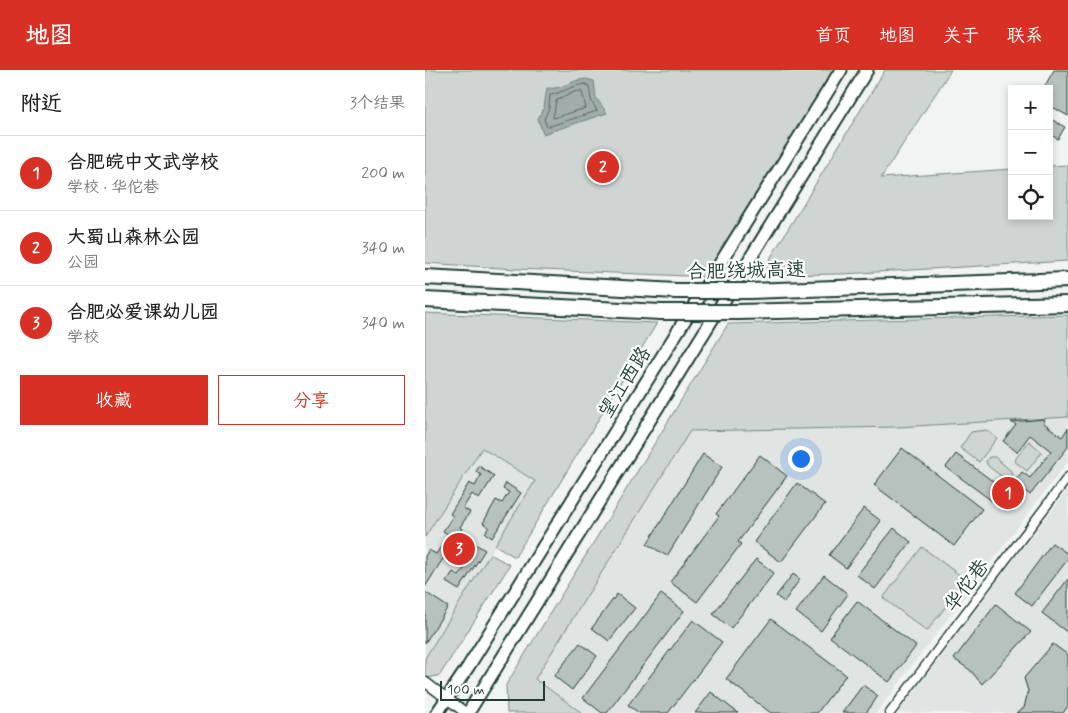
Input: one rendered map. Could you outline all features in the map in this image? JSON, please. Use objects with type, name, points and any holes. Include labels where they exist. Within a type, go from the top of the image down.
[{"type":"highway","name":"合肥绕城高速","points":[[425,277],[676,291],[750,291],[1068,280]]},
{"type":"highway","name":"合肥绕城高速","points":[[425,300],[661,312],[1068,304]]},
{"type":"main road","name":"望江西路","points":[[437,713],[841,70]]},
{"type":"main road","name":"望江西路","points":[[467,713],[867,70]]},
{"type":"street","name":"华佗巷","points":[[890,713],[1068,477]]},
{"type":"street","points":[[425,682],[467,713]]},
{"type":"shaded area","points":[[425,70],[841,70],[712,277],[517,269],[425,263]]},
{"type":"shaded area","points":[[885,70],[951,70],[881,178],[1008,169],[1008,220],[1053,220],[1053,166],[1068,165],[1068,261],[842,274],[760,275]]},
{"type":"shaded area","points":[[425,313],[657,323],[515,557],[495,545],[535,481],[482,448],[425,537]]},
{"type":"shaded area","points":[[1068,315],[1068,417],[898,427],[690,431],[535,679],[582,713],[507,713],[506,685],[728,324]]},
{"type":"shaded area","points":[[1068,417],[1068,461],[876,713],[582,713],[535,679],[690,431],[898,427]]},
{"type":"shaded area","points":[[986,430],[997,438],[979,462],[960,448],[971,432]]},
{"type":"shaded area","points":[[1029,441],[1042,452],[1027,471],[1014,461]]},
{"type":"shaded area","points":[[482,448],[535,481],[425,658],[425,537]]},
{"type":"shaded area","points":[[989,457],[995,457],[1011,471],[1012,476],[1005,479],[988,466],[986,461]]},
{"type":"shaded area","points":[[1068,489],[1068,713],[898,713],[992,588]]},
{"type":"shaded area","points":[[922,547],[966,580],[927,631],[883,598]]},
{"type":"shaded area","points":[[490,554],[510,565],[440,675],[429,678],[425,675],[425,658]]},
{"type":"water","points":[[586,79],[594,81],[596,98],[607,113],[543,134],[538,119],[544,107],[547,88],[558,88]]},
{"type":"building","points":[[1054,70],[1068,70],[1068,116],[1053,107],[1053,85],[1045,85]]},
{"type":"building","points":[[1053,120],[1065,127],[1058,139],[1053,136]]},
{"type":"building","points":[[1043,419],[1044,423],[1062,437],[1068,428],[1068,447],[1030,495],[1014,482],[1022,472],[1030,478],[1051,451],[1030,435],[1017,452],[1003,441],[1016,425],[1011,422]]},
{"type":"building","points":[[902,448],[982,509],[954,546],[874,485]]},
{"type":"building","points":[[703,454],[722,467],[667,556],[647,544]]},
{"type":"building","points":[[956,454],[1010,494],[1000,507],[946,467]]},
{"type":"building","points":[[760,455],[787,476],[738,542],[741,544],[697,602],[670,582],[719,516],[716,514]]},
{"type":"building","points":[[479,466],[494,476],[479,499],[472,494],[463,508],[470,512],[460,527],[462,529],[425,587],[425,556],[429,550],[436,554],[449,535],[443,531],[453,516],[450,514],[469,483],[475,486],[481,475],[476,472]]},
{"type":"building","points":[[506,483],[521,493],[492,538],[485,533],[489,527],[483,523],[496,500],[502,503],[509,492],[503,489]]},
{"type":"building","points":[[797,483],[825,504],[781,562],[754,542]]},
{"type":"building","points":[[864,508],[881,521],[846,568],[829,555]]},
{"type":"building","points":[[894,528],[911,542],[875,589],[857,575]]},
{"type":"building","points":[[472,542],[485,550],[459,590],[446,582],[453,572],[459,576],[472,556],[465,552]]},
{"type":"building","points":[[1052,543],[1068,554],[1068,559],[1032,606],[1015,593]]},
{"type":"building","points":[[756,559],[774,573],[731,628],[713,614]]},
{"type":"building","points":[[793,574],[800,579],[784,602],[776,596]]},
{"type":"building","points":[[824,575],[848,594],[821,631],[796,612]]},
{"type":"building","points":[[1068,579],[1068,633],[1042,613]]},
{"type":"building","points":[[425,592],[448,607],[425,643]]},
{"type":"building","points":[[617,594],[635,608],[609,641],[592,628]]},
{"type":"building","points":[[661,594],[684,611],[607,713],[602,713],[583,698]]},
{"type":"building","points":[[857,601],[916,646],[889,682],[830,637]]},
{"type":"building","points":[[996,604],[1031,632],[982,684],[970,670],[954,659]]},
{"type":"building","points":[[771,619],[846,675],[817,713],[771,713],[726,679]]},
{"type":"building","points":[[693,620],[722,642],[668,713],[639,713],[628,705]]},
{"type":"building","points":[[580,643],[597,656],[572,690],[554,676]]},
{"type":"building","points":[[1053,644],[1068,655],[1068,706],[1063,713],[1016,713],[1024,708],[1028,691],[1024,678]]},
{"type":"building","points":[[863,685],[878,696],[866,713],[842,713]]},
{"type":"building","points":[[711,692],[738,713],[695,713]]},
{"type":"place","name":"大蜀山森林公园","points":[[603,167]]},
{"type":"place","name":"合肥皖中文武学校","points":[[1008,493]]},
{"type":"place","name":"合肥必爱课幼儿园","points":[[459,549]]}]
